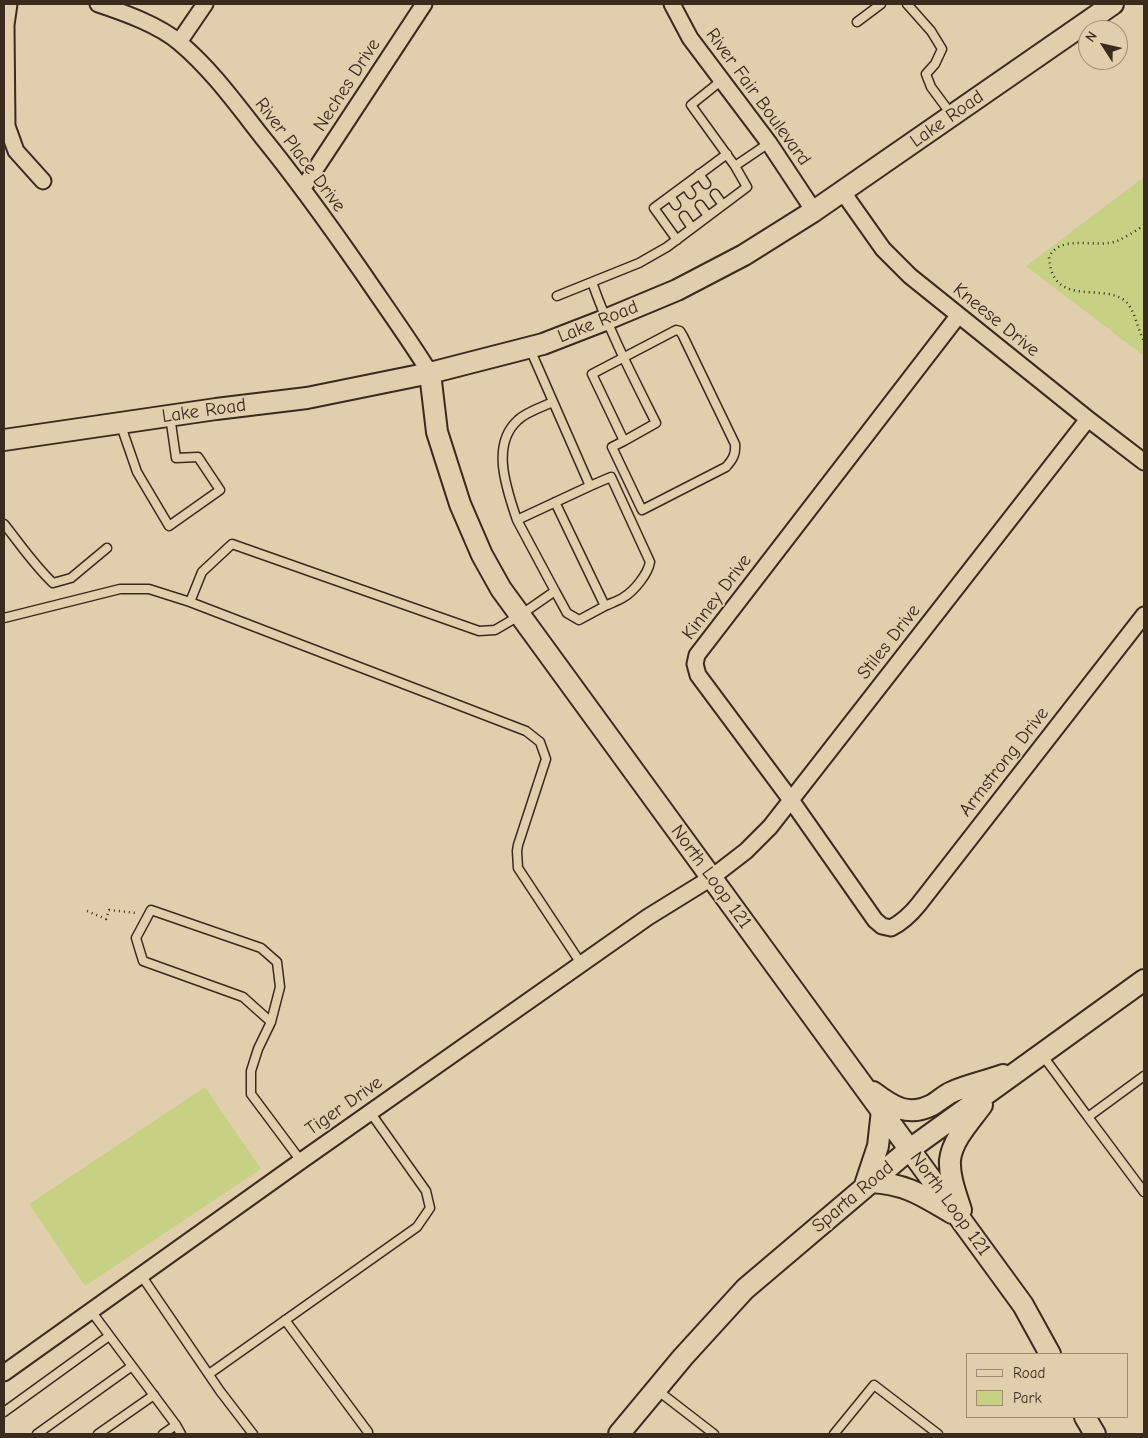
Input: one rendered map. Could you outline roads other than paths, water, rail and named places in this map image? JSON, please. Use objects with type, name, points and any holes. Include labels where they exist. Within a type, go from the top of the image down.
[{"type":"main road","name":"Lake Road","points":[[4,440],[307,398],[430,373],[530,348],[605,320],[677,290],[744,255],[814,211],[1113,4]]},
{"type":"main road","name":"North Loop 121","points":[[430,373],[437,432],[460,504],[482,555],[519,616],[1023,1305],[1049,1353]]},
{"type":"main road","name":"Sparta Road","points":[[619,1434],[656,1388],[745,1289],[910,1149],[1144,980]]},
{"type":"main road","points":[[864,1086],[882,1099],[907,1112],[932,1105],[951,1092],[1022,1069]]},
{"type":"main road","points":[[962,1221],[952,1177],[950,1158],[956,1141],[996,1088]]},
{"type":"main road","points":[[882,1110],[878,1146],[868,1185],[891,1183],[905,1188],[919,1194],[962,1221]]},
{"type":"main road","points":[[1086,1418],[1095,1434]]},
{"type":"street","points":[[9,4],[6,25],[7,126],[16,151],[44,181]]},
{"type":"street","name":"River Place Drive","points":[[98,4],[131,16],[179,42],[222,86],[303,188],[411,342],[430,373]]},
{"type":"street","points":[[179,42],[205,4]]},
{"type":"street","name":"Neches Drive","points":[[303,188],[424,4]]},
{"type":"street","name":"River Fair Boulevard","points":[[672,4],[690,38],[769,143],[814,211]]},
{"type":"street","name":"Kneese Drive","points":[[842,191],[883,249],[910,276],[1144,462]]},
{"type":"street","name":"Kinney Drive","points":[[891,928],[882,926],[875,920],[791,800],[698,675],[695,660],[958,316]]},
{"type":"street","name":"Stiles Drive","points":[[711,878],[746,851],[770,827],[1088,419]]},
{"type":"street","name":"Armstrong Drive","points":[[891,928],[900,924],[919,904],[1144,615]]},
{"type":"street","name":"Tiger Drive","points":[[4,1373],[300,1161],[648,918],[711,878]]},
{"type":"lane","points":[[857,22],[881,4]]},
{"type":"lane","points":[[907,4],[931,31],[942,49],[935,64],[926,74],[932,87],[952,115]]},
{"type":"lane","points":[[558,296],[638,263],[676,240],[747,186],[727,154],[691,106],[722,80]]},
{"type":"lane","points":[[735,166],[769,143]]},
{"type":"lane","points":[[676,240],[654,208],[727,154]]},
{"type":"lane","points":[[700,174],[706,184]]},
{"type":"lane","points":[[685,185],[691,194]]},
{"type":"lane","points":[[715,194],[723,205]]},
{"type":"lane","points":[[670,196],[676,205]]},
{"type":"lane","points":[[700,205],[708,216]]},
{"type":"lane","points":[[684,216],[692,228]]},
{"type":"lane","points":[[592,282],[605,320],[624,358],[656,423],[624,441],[612,447],[642,510],[726,467],[733,459],[736,451],[735,444],[684,336],[680,331],[676,330],[624,358],[592,374],[624,441]]},
{"type":"lane","points":[[530,348],[590,486]]},
{"type":"lane","points":[[517,520],[611,477],[650,562],[648,569],[624,597],[579,620],[568,614],[517,520],[507,493],[503,462],[504,442],[510,429],[519,419],[553,402]]},
{"type":"lane","points":[[120,423],[137,472],[168,526],[220,490],[198,457],[176,458],[170,416]]},
{"type":"lane","points":[[555,502],[605,606]]},
{"type":"lane","points":[[4,524],[38,569],[53,583],[71,578],[107,548]]},
{"type":"lane","points":[[190,602],[202,572],[232,544],[479,631],[495,630],[556,591]]},
{"type":"lane","points":[[4,618],[120,589],[149,589],[190,602],[526,731],[540,742],[546,759],[518,844],[518,868],[582,965]]},
{"type":"lane","points":[[271,1022],[243,997],[143,961],[136,938],[151,910],[261,948],[277,962],[280,988],[271,1022],[258,1049],[251,1071],[250,1094],[300,1161]]},
{"type":"lane","points":[[1042,1054],[1144,1192]]},
{"type":"lane","points":[[1088,1117],[1144,1076]]},
{"type":"lane","points":[[208,1374],[417,1227],[430,1208],[426,1191],[370,1112]]},
{"type":"lane","points":[[141,1275],[208,1374],[253,1434]]},
{"type":"lane","points":[[91,1311],[181,1434]]},
{"type":"lane","points":[[285,1320],[368,1434]]},
{"type":"lane","points":[[4,1412],[110,1336]]},
{"type":"lane","points":[[37,1434],[132,1366]]},
{"type":"lane","points":[[834,1434],[874,1385],[938,1434]]},
{"type":"lane","points":[[656,1388],[714,1434]]},
{"type":"lane","points":[[98,1434],[154,1395]]},
{"type":"lane","points":[[163,1434],[176,1425]]}]
